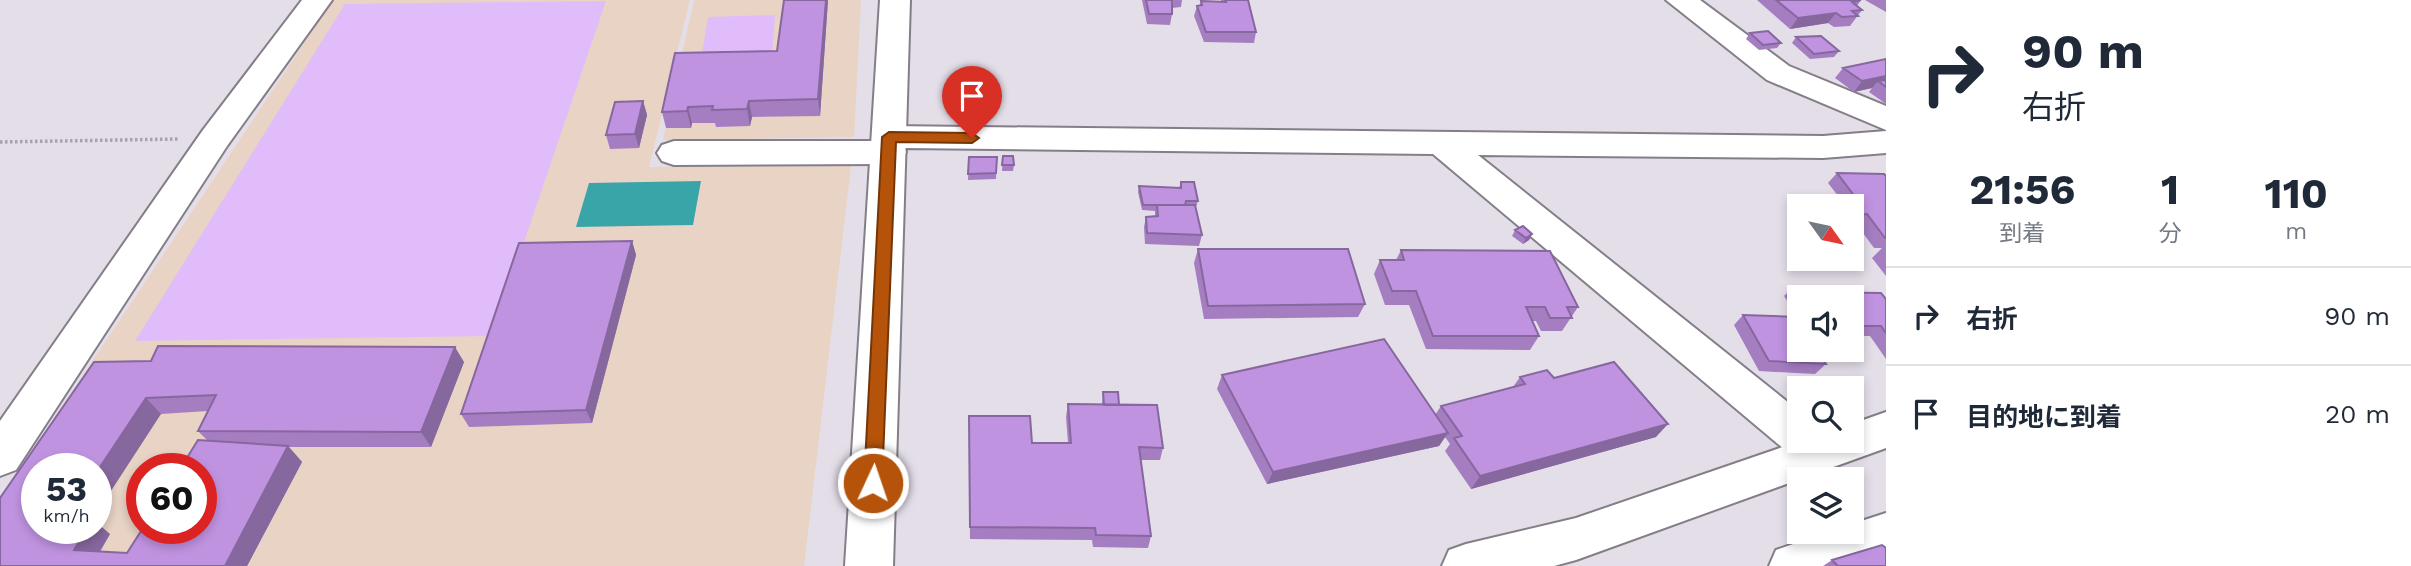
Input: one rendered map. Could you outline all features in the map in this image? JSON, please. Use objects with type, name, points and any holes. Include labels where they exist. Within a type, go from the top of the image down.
[{"type":"street","points":[[0,457],[215,138],[317,0]]},
{"type":"street","points":[[869,566],[895,0]]},
{"type":"street","points":[[1681,0],[1778,73],[1886,119]]},
{"type":"street","points":[[674,153],[889,145],[1824,146],[1886,142]]},
{"type":"street","points":[[1443,144],[1787,427]]},
{"type":"street","points":[[1864,434],[1886,430]]},
{"type":"street","points":[[1466,566],[1576,539],[1787,453]]},
{"type":"street","points":[[1793,566],[1886,534]]},
{"type":"path","points":[[0,142],[215,138]]},
{"type":"shaded area","points":[[333,0],[690,0],[649,167],[851,166],[804,566],[0,566],[0,500],[21,468],[21,544],[112,544],[112,453],[31,453]]},
{"type":"shaded area","points":[[694,0],[861,0],[854,137],[663,140]]},
{"type":"shaded area","points":[[606,1],[492,336],[135,341],[345,4]]},
{"type":"shaded area","points":[[775,15],[772,56],[701,59],[708,17]]},
{"type":"water","points":[[701,181],[693,225],[576,227],[589,183]]},
{"type":"building","points":[[784,0],[826,0],[818,99],[749,101],[747,109],[712,110],[713,106],[662,112],[675,53],[777,51]]},
{"type":"building","points":[[1146,0],[1172,0],[1172,14],[1149,14]]},
{"type":"building","points":[[1225,0],[1248,0],[1256,32],[1206,32],[1197,6],[1202,5],[1201,1],[1226,2]]},
{"type":"building","points":[[1776,0],[1861,0],[1852,2],[1862,10],[1852,11],[1858,16],[1842,17],[1836,13],[1798,18]]},
{"type":"building","points":[[1768,31],[1781,43],[1763,45],[1750,33]]},
{"type":"building","points":[[1821,36],[1839,51],[1814,54],[1796,37]]},
{"type":"building","points":[[1886,59],[1886,76],[1862,81],[1843,68]]},
{"type":"building","points":[[643,101],[635,134],[606,135],[615,102]]},
{"type":"building","points":[[1003,156],[1013,156],[1014,165],[1002,165]]},
{"type":"building","points":[[969,157],[997,157],[996,173],[968,174]]},
{"type":"building","points":[[1837,173],[1886,176],[1886,238],[1867,214],[1864,214],[1864,194],[1853,194]]},
{"type":"building","points":[[1181,182],[1194,182],[1198,201],[1186,201],[1185,205],[1143,205],[1139,186],[1181,188]]},
{"type":"building","points":[[1157,205],[1195,205],[1202,235],[1147,233],[1146,217],[1158,216]]},
{"type":"building","points":[[1523,226],[1532,234],[1526,238],[1515,230]]},
{"type":"building","points":[[632,241],[586,410],[461,414],[519,243]]},
{"type":"building","points":[[1198,249],[1348,249],[1365,304],[1208,306]]},
{"type":"building","points":[[1401,250],[1550,251],[1578,307],[1567,307],[1572,318],[1550,318],[1545,307],[1526,307],[1539,336],[1433,336],[1416,291],[1392,291],[1380,260],[1404,260]]},
{"type":"building","points":[[1864,293],[1881,293],[1886,299],[1886,333],[1881,326],[1864,326]]},
{"type":"building","points":[[1743,315],[1787,317],[1787,362],[1769,361]]},
{"type":"building","points":[[1384,339],[1448,433],[1273,472],[1222,375]]},
{"type":"building","points":[[158,346],[455,347],[421,432],[198,431],[216,395],[146,398],[109,453],[31,453],[94,362],[151,361]]},
{"type":"building","points":[[1614,362],[1668,424],[1480,476],[1454,438],[1462,436],[1441,406],[1525,384],[1520,377],[1547,370],[1554,378]]},
{"type":"building","points":[[1788,362],[1825,362],[1826,364]]},
{"type":"building","points":[[1103,392],[1118,392],[1119,405],[1104,405]]},
{"type":"building","points":[[1068,404],[1157,405],[1163,448],[1139,447],[1151,536],[1096,535],[1095,528],[970,527],[969,416],[1030,416],[1032,443],[1071,443]]},
{"type":"building","points":[[198,440],[288,446],[225,566],[0,566],[0,498],[21,468],[21,544],[78,544],[74,550],[127,553],[133,544],[217,544],[217,453],[190,453]]},
{"type":"building","points":[[1882,545],[1886,548],[1886,566],[1838,566],[1832,560]]},
{"type":"route","points":[[873,483],[889,137],[972,138]]}]
